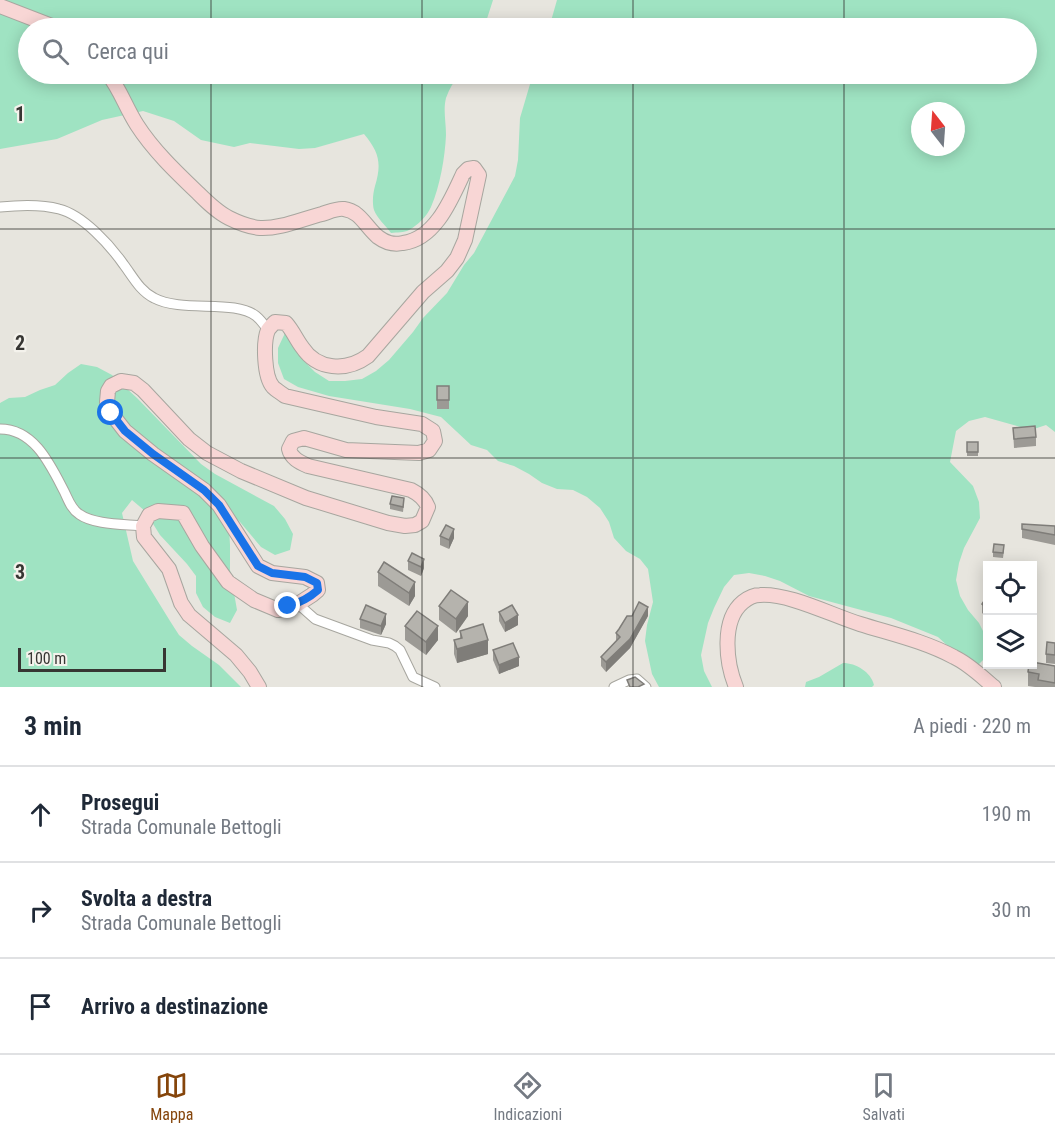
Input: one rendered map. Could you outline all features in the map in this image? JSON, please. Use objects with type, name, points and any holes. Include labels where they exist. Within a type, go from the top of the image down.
[{"type":"street","points":[[0,6],[31,18]]},
{"type":"street","points":[[115,84],[136,124],[149,142],[186,182],[228,218],[250,226],[262,228],[282,225],[342,208],[355,212],[375,235],[385,242],[406,243],[421,237],[430,230],[441,216],[462,174],[474,168],[479,175],[465,240],[457,258],[447,271],[423,292],[368,356],[360,362],[343,367],[332,367],[316,362],[302,348],[286,323],[274,322],[268,330],[266,341],[267,376],[273,388],[285,396],[376,417],[422,424],[433,431],[435,441],[429,450],[419,453],[346,450],[304,438],[293,441],[289,449],[290,454],[298,462],[308,466],[411,490],[418,494],[428,507],[422,521],[415,525],[405,526],[388,523],[306,498],[241,471],[207,453],[189,439],[134,383],[121,381],[111,386],[108,391],[107,402],[111,413],[125,431],[204,490],[219,505],[258,566],[272,573],[305,577],[317,583],[318,590],[306,600],[278,610],[255,600],[228,582],[202,546],[183,513],[158,511],[149,515],[143,526],[144,537],[169,569],[181,603],[189,615],[236,655],[259,687]]},
{"type":"street","points":[[0,207],[42,206],[60,209],[76,216],[109,244],[143,291],[155,299],[178,306],[240,309],[256,316],[268,330]]},
{"type":"street","points":[[0,429],[10,429],[29,439],[39,448],[52,468],[70,505],[78,513],[90,520],[143,526]]},
{"type":"street","points":[[736,687],[727,648],[731,618],[737,607],[748,598],[758,595],[781,596],[859,624],[917,640],[956,657],[994,687]]},
{"type":"street","points":[[298,604],[315,618],[372,640],[395,646],[400,650],[413,677],[435,687]]},
{"type":"street","points":[[614,687],[628,680],[637,679],[645,687]]},
{"type":"green space","points":[[0,0],[493,0],[487,18],[18,18],[18,84],[453,84],[446,98],[444,153],[434,199],[425,217],[405,232],[391,233],[374,210],[373,195],[379,164],[373,146],[364,134],[315,148],[299,149],[250,143],[234,147],[201,140],[174,121],[143,111],[102,120],[57,139],[0,149]]},
{"type":"green space","points":[[557,0],[1055,0],[1055,432],[1046,425],[1031,430],[985,417],[969,421],[956,431],[950,462],[973,486],[979,502],[980,518],[964,548],[956,580],[960,596],[983,631],[983,660],[978,665],[965,654],[950,648],[938,637],[891,618],[809,596],[780,581],[749,573],[734,575],[724,587],[708,623],[701,655],[704,671],[712,687],[659,687],[652,674],[645,641],[653,602],[648,569],[640,559],[626,551],[614,538],[609,522],[600,508],[587,497],[573,490],[557,489],[542,483],[514,466],[498,461],[487,450],[471,445],[441,417],[410,409],[329,396],[298,387],[284,379],[278,363],[278,348],[285,333],[303,360],[329,381],[362,379],[389,360],[447,293],[474,253],[515,176],[520,118],[530,84],[1037,84],[1037,18],[552,18]]},
{"type":"green space","points":[[81,364],[97,367],[112,375],[201,464],[274,506],[285,519],[293,534],[290,550],[275,555],[261,547],[228,511],[230,570],[237,610],[230,623],[215,617],[203,607],[196,593],[196,576],[160,535],[145,511],[132,500],[122,513],[133,561],[179,635],[219,665],[241,687],[0,687],[0,403],[9,398],[25,397],[55,385]]},
{"type":"green space","points":[[843,663],[862,669],[870,676],[874,685],[872,687],[805,687],[806,682]]},
{"type":"building","points":[[437,386],[449,386],[449,400],[437,400]]},
{"type":"building","points":[[1035,426],[1036,437],[1014,439],[1013,428]]},
{"type":"building","points":[[967,442],[978,442],[978,452],[967,452]]},
{"type":"building","points":[[392,496],[404,498],[403,507],[390,504]]},
{"type":"building","points":[[1022,524],[1055,526],[1055,535],[1022,529]]},
{"type":"building","points":[[446,525],[454,529],[449,540],[440,536]]},
{"type":"building","points":[[994,544],[1004,545],[1003,553],[993,552]]},
{"type":"building","points":[[412,553],[424,559],[421,567],[408,561]]},
{"type":"building","points":[[384,562],[415,582],[409,593],[378,572]]},
{"type":"building","points":[[451,590],[468,602],[456,619],[439,606]]},
{"type":"building","points":[[639,602],[648,607],[630,639],[606,662],[601,657],[620,637],[616,633],[627,616],[632,616]]},
{"type":"building","points":[[366,605],[386,614],[381,626],[360,619]]},
{"type":"building","points":[[512,605],[518,615],[505,623],[499,612]]},
{"type":"building","points":[[417,611],[438,626],[426,642],[405,626]]},
{"type":"building","points":[[483,624],[488,640],[457,649],[454,640],[462,638],[460,631]]},
{"type":"building","points":[[1047,642],[1055,643],[1055,655],[1046,654]]},
{"type":"building","points":[[513,643],[519,657],[499,665],[493,650]]},
{"type":"building","points":[[1037,663],[1055,666],[1055,683],[1038,680],[1039,674],[1028,672],[1028,669],[1037,669]]},
{"type":"building","points":[[635,677],[644,684],[630,687],[627,680]]},
{"type":"route","points":[[111,413],[125,431],[204,490],[219,505],[258,566],[272,573],[305,577],[317,583],[318,590],[306,600],[288,606]]}]
